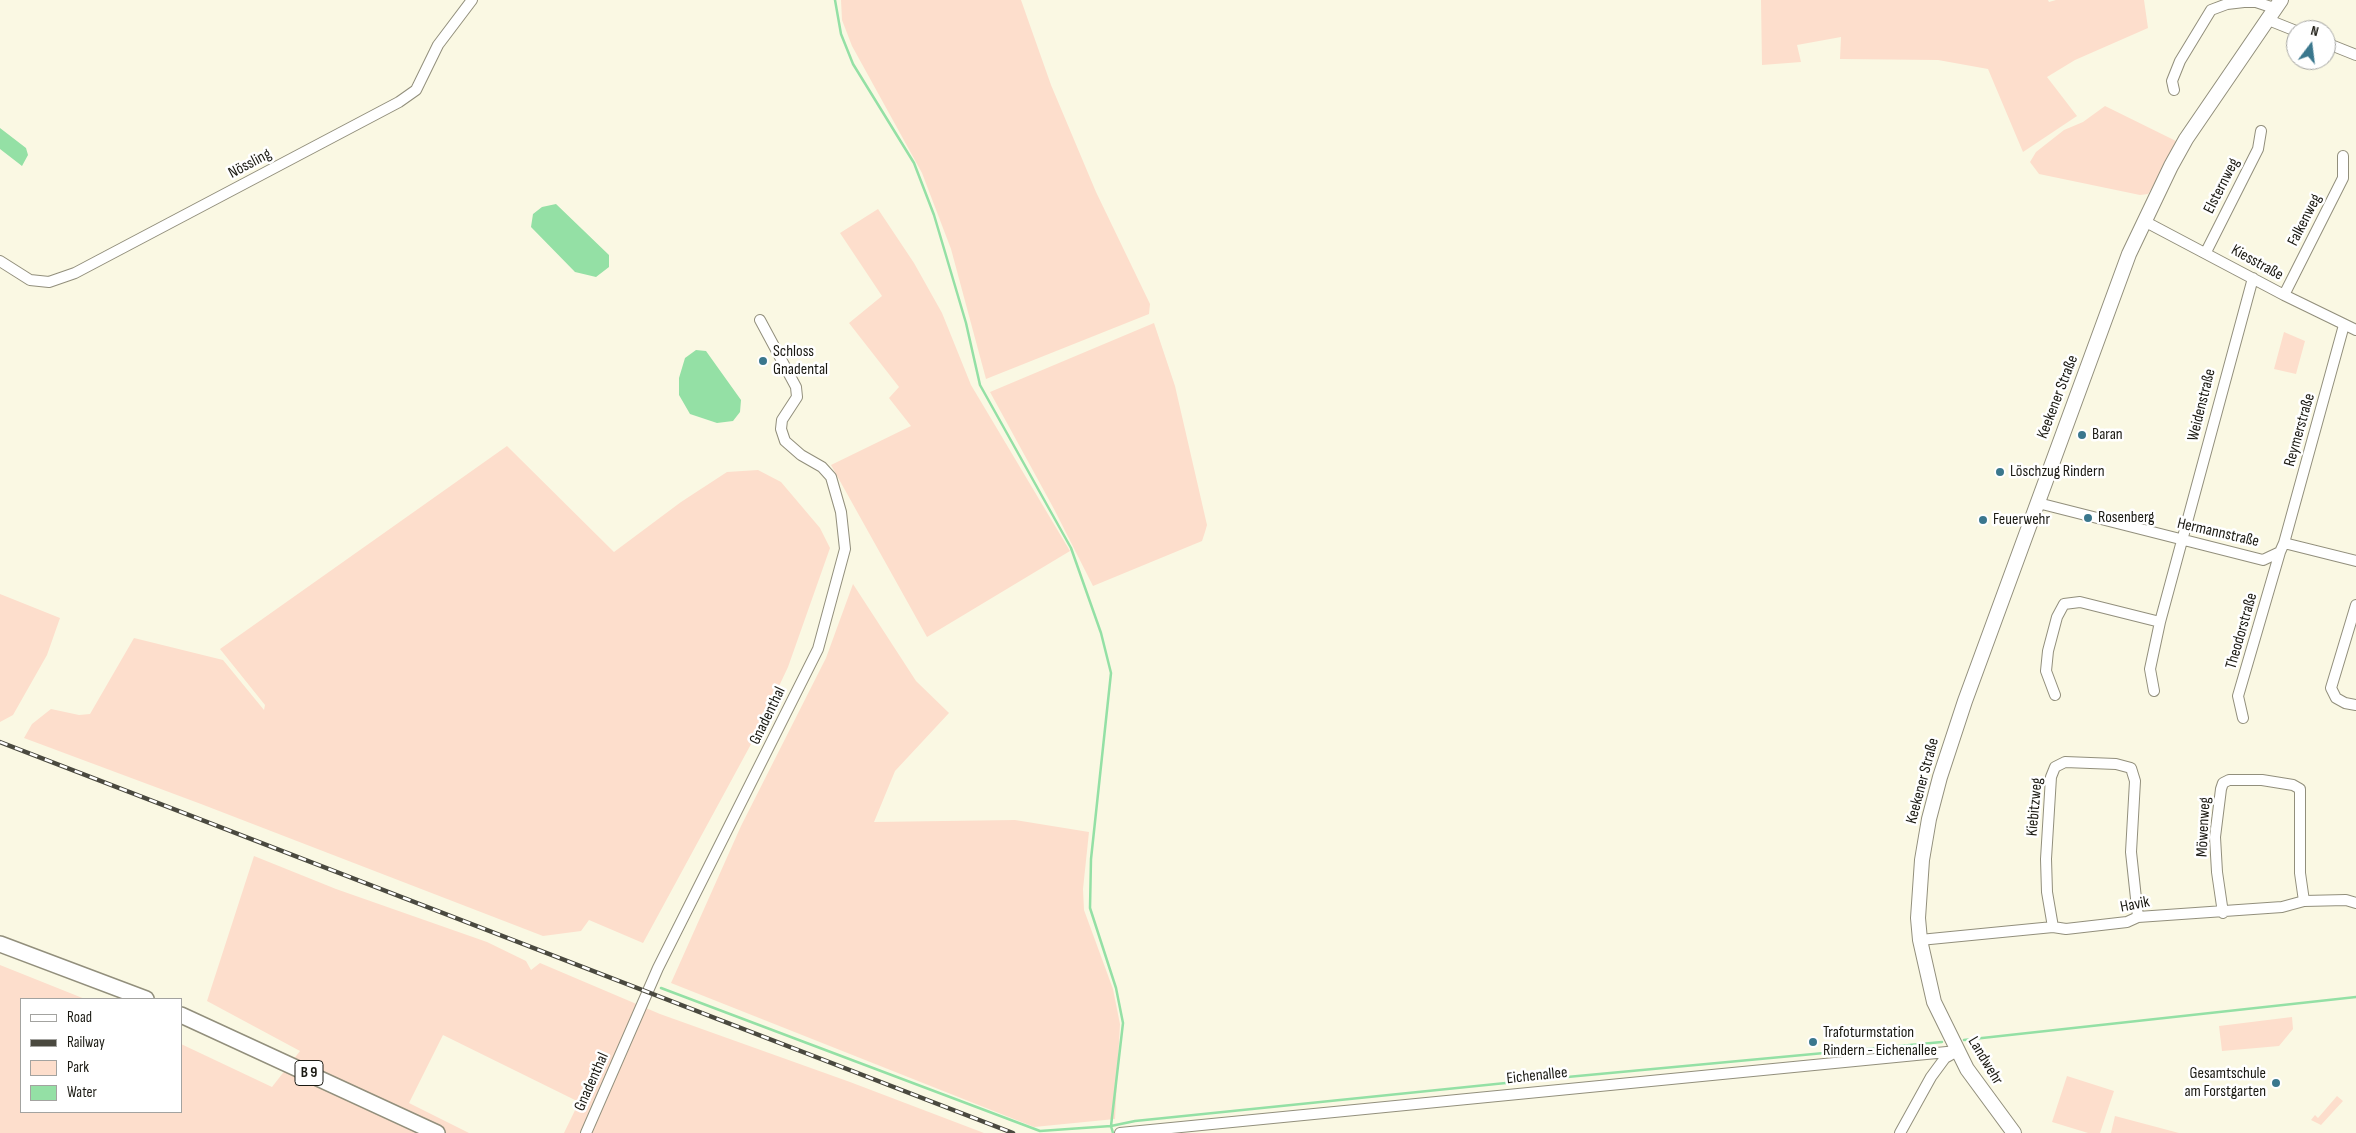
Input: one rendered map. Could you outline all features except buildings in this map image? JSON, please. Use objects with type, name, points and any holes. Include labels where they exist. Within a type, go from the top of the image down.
[{"type":"main road","name":"Keekener Straße","points":[[1934,1002],[1920,940],[1918,897],[1922,860],[1940,777],[2022,543],[2113,297],[2144,221],[2186,140],[2274,9]]},
{"type":"main road","points":[[0,944],[143,998]]},
{"type":"main road","name":"Landwehr","points":[[1934,1002],[1967,1069],[2014,1133]]},
{"type":"main road","name":"B 9","points":[[182,1015],[436,1133]]},
{"type":"street","name":"Nössling","points":[[0,261],[30,280],[49,282],[75,273],[400,102],[416,90],[438,45],[472,0]]},
{"type":"street","points":[[2174,90],[2172,81],[2180,60],[2211,10],[2227,4],[2256,2],[2274,9],[2286,21]]},
{"type":"street","points":[[2336,47],[2356,55]]},
{"type":"street","name":"Elsternweg","points":[[2206,252],[2258,149],[2261,131]]},
{"type":"street","name":"Falkenweg","points":[[2284,295],[2343,178],[2343,156]]},
{"type":"street","name":"Kiesstraße","points":[[2144,221],[2206,252],[2284,295],[2356,330]]},
{"type":"street","name":"Weidenstraße","points":[[2154,691],[2150,668],[2160,622],[2253,278]]},
{"type":"street","name":"Gnadenthal","points":[[586,1133],[658,968],[818,649],[845,549],[841,512],[831,477],[822,467],[801,455],[785,441],[781,429],[782,420],[797,397],[796,387],[760,320]]},
{"type":"street","name":"Reymerstraße","points":[[2282,547],[2344,325]]},
{"type":"street","name":"Hermannstraße","points":[[2038,502],[2262,560],[2282,547]]},
{"type":"street","points":[[2282,547],[2356,561]]},
{"type":"street","name":"Theodorstraße","points":[[2243,718],[2238,696],[2282,547]]},
{"type":"street","points":[[2055,695],[2046,671],[2048,651],[2057,617],[2064,604],[2080,602],[2160,622]]},
{"type":"street","points":[[2356,605],[2331,688],[2336,698],[2345,703],[2356,705]]},
{"type":"street","name":"Kiebitzweg","points":[[2052,927],[2047,892],[2046,859],[2051,777],[2055,767],[2065,762],[2116,764],[2131,768],[2135,781],[2131,852],[2136,876],[2138,917]]},
{"type":"street","name":"Möwenweg","points":[[2223,913],[2217,872],[2215,837],[2221,789],[2223,783],[2230,780],[2262,780],[2293,785],[2300,789],[2300,873],[2304,901]]},
{"type":"street","name":"Havik","points":[[1920,940],[2052,927],[2066,930],[2127,922],[2138,917],[2212,911],[2223,913],[2282,907],[2304,901],[2346,900],[2356,903]]},
{"type":"street","points":[[1900,1133],[1931,1077],[1945,1058],[1957,1051]]},
{"type":"street","name":"Eichenallee","points":[[1121,1133],[1957,1051]]},
{"type":"green space","points":[[841,0],[1021,0],[1051,85],[1096,192],[1150,304],[1149,314],[986,379],[951,249],[922,173],[852,46],[842,20]]},
{"type":"green space","points":[[1761,0],[2048,0],[2049,2],[2056,0],[2144,0],[2148,28],[2075,60],[2047,77],[2077,116],[2023,152],[1988,69],[1938,60],[1840,59],[1841,37],[1797,45],[1801,62],[1762,65]]},
{"type":"green space","points":[[2105,106],[2176,141],[2148,194],[2140,195],[2039,174],[2030,162],[2036,152],[2064,130],[2083,122]]},
{"type":"green space","points":[[878,209],[914,263],[942,313],[971,385],[1070,551],[927,637],[831,465],[911,426],[889,398],[899,387],[849,323],[882,296],[840,233]]},
{"type":"green space","points":[[1154,323],[1175,386],[1207,525],[1202,541],[1093,586],[1054,509],[990,392]]},
{"type":"green space","points":[[2284,332],[2305,341],[2296,374],[2274,369]]},
{"type":"green space","points":[[507,446],[614,552],[681,502],[727,472],[758,470],[781,482],[820,528],[830,548],[788,667],[756,735],[643,943],[589,920],[581,931],[543,936],[24,738],[32,724],[51,709],[79,715],[90,714],[134,638],[223,660],[264,710],[265,705],[220,649]]},
{"type":"green space","points":[[853,584],[916,681],[949,713],[895,771],[874,822],[1015,820],[1089,832],[1083,889],[1084,910],[1113,989],[1120,1024],[1115,1119],[1034,1127],[671,983],[741,826],[826,658]]},
{"type":"green space","points":[[0,594],[60,618],[47,655],[13,715],[0,722]]},
{"type":"green space","points":[[254,856],[336,889],[487,942],[526,961],[531,970],[540,963],[660,1014],[850,1082],[984,1133],[564,1133],[579,1102],[443,1035],[409,1103],[469,1133],[0,1133],[0,965],[82,998],[20,998],[20,1113],[182,1113],[182,1044],[272,1087],[300,1051],[207,1001]]},
{"type":"green space","points":[[2292,1017],[2293,1029],[2279,1046],[2222,1051],[2219,1026]]},
{"type":"green space","points":[[2067,1076],[2114,1091],[2100,1133],[2088,1133],[2052,1122]]},
{"type":"green space","points":[[2337,1096],[2343,1101],[2321,1125],[2311,1120],[2315,1115],[2318,1118]]},
{"type":"green space","points":[[2115,1116],[2179,1133],[2111,1133]]},
{"type":"water","points":[[0,128],[26,148],[28,155],[22,166],[0,149]]},
{"type":"water","points":[[556,204],[609,255],[609,267],[596,277],[575,272],[531,227],[533,214],[542,207]]},
{"type":"water","points":[[696,350],[706,351],[741,400],[740,412],[733,421],[717,423],[690,414],[679,395],[679,378],[685,358]]},
{"type":"waterway","points":[[835,0],[841,34],[853,64],[914,163],[934,215],[966,323],[980,385],[1071,548],[1101,633],[1111,673],[1091,859],[1090,908],[1116,988],[1123,1023],[1111,1126],[1113,1133]]},
{"type":"waterway","points":[[661,988],[1040,1131],[1111,1126],[1135,1121],[1535,1080],[1942,1042]]},
{"type":"waterway","points":[[1964,1040],[2356,997]]},
{"type":"railway","points":[[0,742],[1013,1133]]},
{"type":"place","name":"Schloss Gnadental","points":[[763,361]]},
{"type":"place","name":"Baran","points":[[2082,435]]},
{"type":"place","name":"Löschzug Rindern","points":[[2000,472]]},
{"type":"place","name":"Rosenberg","points":[[2088,518]]},
{"type":"place","name":"Feuerwehr","points":[[1983,520]]},
{"type":"place","name":"Trafoturmstation Rindern - Eichenallee","points":[[1813,1042]]},
{"type":"place","name":"Gesamtschule am Forstgarten","points":[[2276,1083]]}]
